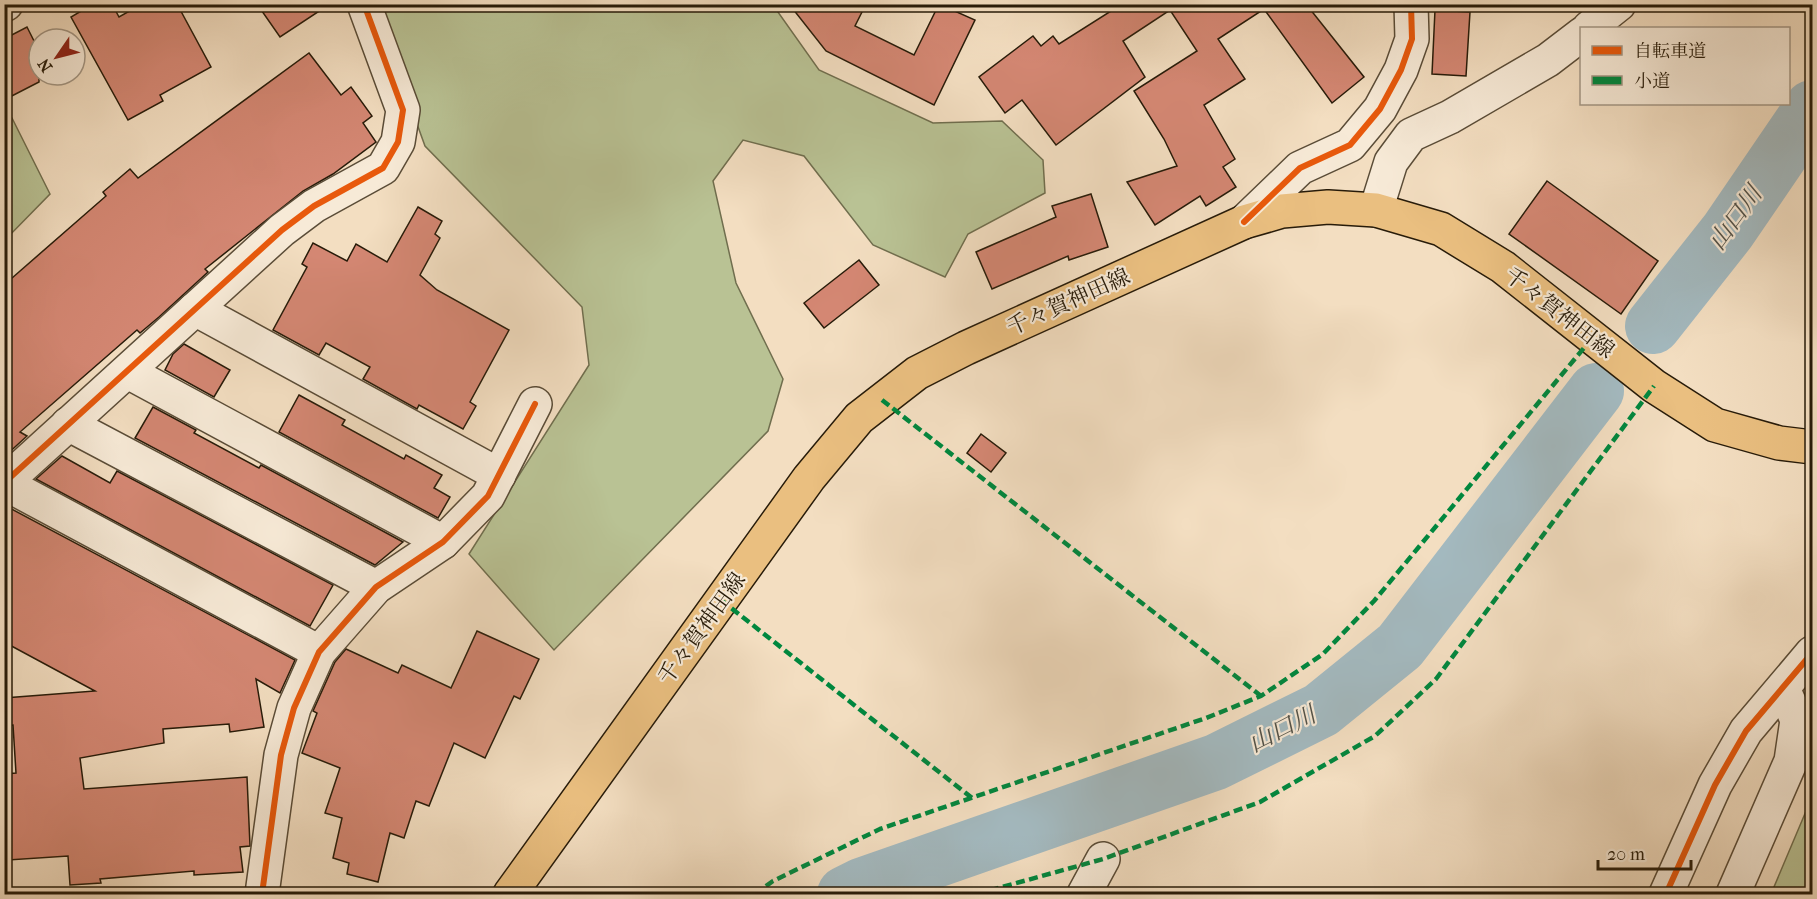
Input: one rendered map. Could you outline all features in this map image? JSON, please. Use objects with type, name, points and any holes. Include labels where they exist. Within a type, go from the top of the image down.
[{"type":"main road","name":"千々賀神田線","points":[[510,894],[809,478],[859,418],[917,373],[966,348],[1244,222],[1282,211],[1328,207],[1376,210],[1441,229],[1503,267],[1654,386],[1715,425],[1779,443],[1812,447]]},
{"type":"street","points":[[320,652],[4,483],[282,230],[314,206],[383,168],[398,142],[403,110],[364,4]]},
{"type":"street","points":[[1244,222],[1300,168],[1350,145],[1380,109],[1401,70],[1412,39],[1411,4]]},
{"type":"street","points":[[1590,27],[1619,4]]},
{"type":"street","points":[[1376,210],[1392,162],[1411,135],[1450,117],[1548,60],[1580,35]]},
{"type":"street","points":[[195,309],[499,475]]},
{"type":"street","points":[[128,372],[443,542]]},
{"type":"street","points":[[262,894],[281,755],[294,708],[320,652],[376,587],[443,542],[488,496],[535,404]]},
{"type":"street","points":[[68,424],[376,587]]},
{"type":"street","points":[[1666,894],[1721,776],[1746,731],[1812,653]]},
{"type":"street","points":[[1733,894],[1791,761],[1797,720],[1783,688]]},
{"type":"street","points":[[1084,894],[1103,859]]},
{"type":"green space","points":[[374,5],[773,5],[819,70],[933,123],[1002,121],[1043,160],[1045,193],[968,234],[945,277],[873,245],[804,156],[743,140],[713,181],[736,283],[783,379],[768,431],[554,650],[469,554],[589,365],[582,307],[425,146]]},
{"type":"green space","points":[[12,118],[50,194],[5,240],[5,119]]},
{"type":"green space","points":[[1812,797],[1812,894],[1771,894]]},
{"type":"building","points":[[93,4],[112,4],[119,17],[142,4],[177,4],[211,67],[160,95],[163,101],[128,120],[87,46],[87,27],[77,27],[71,17]]},
{"type":"building","points":[[257,4],[330,4],[280,37]]},
{"type":"building","points":[[789,4],[866,4],[855,26],[914,55],[939,4],[975,20],[934,105],[826,51]]},
{"type":"building","points":[[1122,4],[1306,4],[1364,77],[1332,103],[1264,9],[1218,39],[1245,79],[1204,105],[1235,159],[1223,167],[1236,187],[1206,206],[1200,196],[1155,225],[1127,182],[1177,166],[1164,139],[1134,91],[1197,51],[1170,10],[1123,41],[1145,77],[1056,145],[1022,100],[1005,113],[979,77],[1033,36],[1041,46],[1053,36],[1059,44]]},
{"type":"building","points":[[1435,10],[1470,12],[1466,76],[1432,74]]},
{"type":"building","points":[[27,27],[27,87],[29,87],[4,100],[4,39]]},
{"type":"building","points":[[309,53],[341,95],[351,87],[372,116],[363,123],[376,142],[333,174],[303,191],[205,269],[208,272],[159,317],[140,333],[137,330],[20,432],[27,436],[4,457],[4,285],[106,196],[103,192],[130,169],[138,178]]},
{"type":"building","points":[[1547,181],[1658,261],[1621,314],[1509,234]]},
{"type":"building","points":[[1091,194],[1108,247],[1069,260],[1068,256],[992,289],[976,252],[1056,217],[1052,206]]},
{"type":"building","points":[[418,207],[442,221],[435,234],[440,238],[420,275],[437,290],[509,330],[470,402],[476,406],[463,429],[419,405],[417,409],[363,379],[370,367],[326,343],[319,355],[273,330],[307,267],[302,264],[313,243],[347,261],[356,244],[387,262]]},
{"type":"building","points":[[859,260],[879,285],[824,328],[804,303]]},
{"type":"building","points":[[184,344],[230,370],[214,397],[165,370],[173,354]]},
{"type":"building","points":[[299,395],[345,420],[342,425],[404,459],[406,455],[442,475],[434,488],[450,497],[438,518],[279,432]]},
{"type":"building","points":[[153,407],[196,430],[194,433],[259,468],[261,465],[403,542],[375,565],[135,438]]},
{"type":"building","points":[[981,434],[1006,453],[991,472],[967,453]]},
{"type":"building","points":[[62,456],[110,483],[117,471],[333,585],[310,626],[36,479]]},
{"type":"building","points":[[4,505],[295,660],[280,693],[256,679],[264,727],[230,732],[229,724],[163,729],[164,743],[80,758],[84,789],[247,777],[250,846],[240,847],[243,872],[194,875],[194,871],[100,879],[101,883],[70,885],[68,856],[8,860],[4,774],[16,773],[13,725],[4,726],[4,698],[95,691],[4,642]]},
{"type":"building","points":[[477,631],[539,659],[520,699],[514,696],[485,758],[454,743],[429,806],[416,801],[404,838],[390,833],[378,882],[347,874],[349,863],[333,858],[342,818],[325,813],[340,768],[302,753],[317,713],[313,711],[335,662],[346,649],[398,673],[402,665],[451,688]]},
{"type":"waterway","name":"山口川","points":[[1653,326],[1728,231],[1812,108]]},
{"type":"waterway","name":"山口川","points":[[845,894],[861,886],[1216,762],[1321,710],[1400,646],[1596,391]]},
{"type":"marked path","points":[[755,894],[773,881],[880,829],[1206,718],[1261,696],[1323,654],[1374,601],[1593,337]]},
{"type":"marked path","points":[[977,894],[1103,859],[1260,802],[1375,736],[1436,679],[1654,386]]},
{"type":"marked path","points":[[882,400],[1261,696]]},
{"type":"marked path","points":[[721,600],[972,798]]},
{"type":"cycle path","points":[[4,483],[282,230],[314,206],[383,168],[398,142],[403,110],[364,4]]},
{"type":"cycle path","points":[[1244,222],[1300,168],[1350,145],[1380,109],[1401,70],[1412,39],[1411,4]]},
{"type":"cycle path","points":[[262,894],[281,755],[294,708],[319,652],[376,587],[443,542],[488,496],[535,404]]},
{"type":"cycle path","points":[[1666,894],[1715,785],[1746,731],[1812,653]]}]
